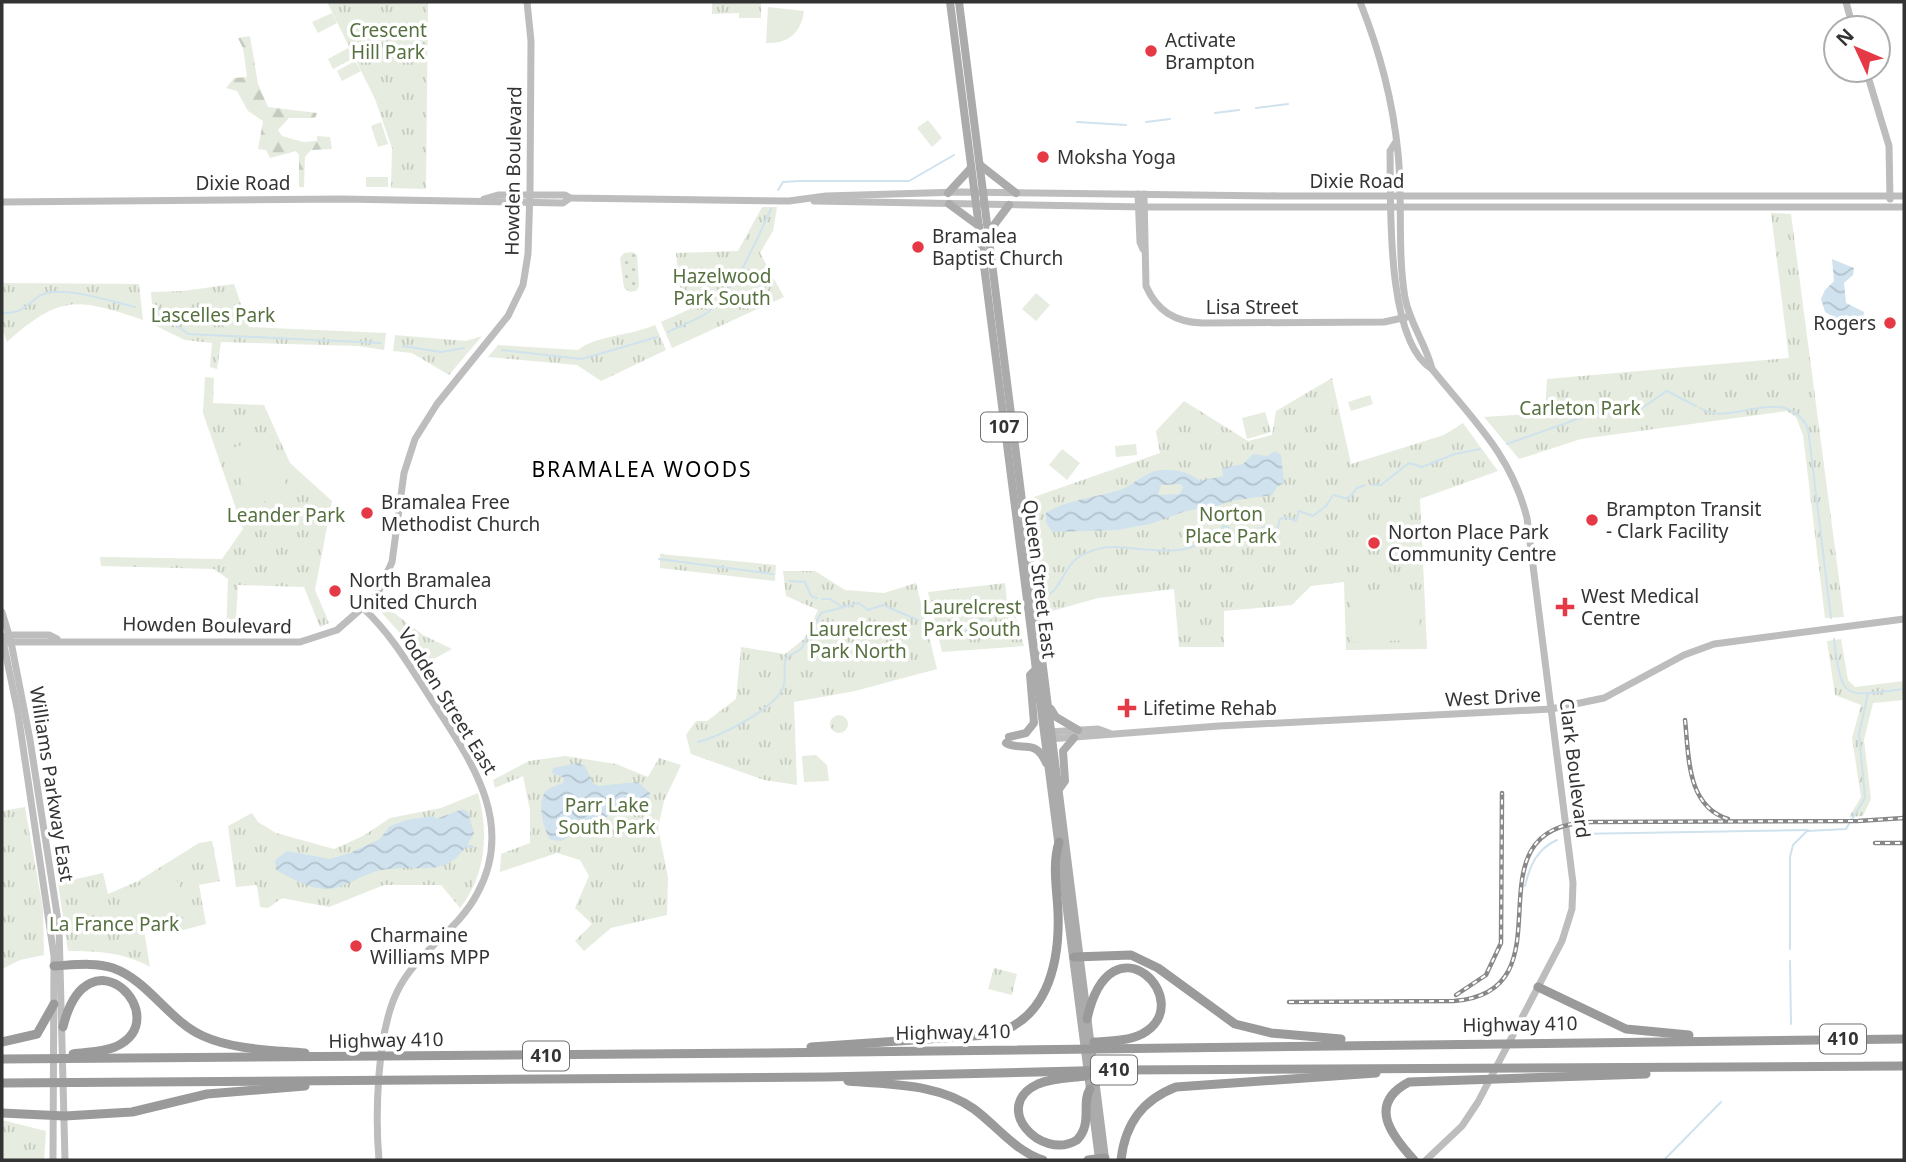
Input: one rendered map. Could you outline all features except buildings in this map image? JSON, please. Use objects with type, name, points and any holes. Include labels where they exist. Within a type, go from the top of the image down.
[{"type":"highway","points":[[765,1054],[774,1049],[987,1035],[1022,1022],[1043,996],[1054,964],[1058,924],[1055,857],[1059,842]]},
{"type":"highway","points":[[1076,957],[1122,954],[1141,958],[1214,1012],[1245,1027],[1360,1043]]},
{"type":"highway","points":[[58,966],[96,965],[116,969],[193,1031],[212,1040],[327,1058]]},
{"type":"highway","points":[[1061,1048],[1123,1040],[1143,1033],[1160,1015],[1160,992],[1149,978],[1139,971],[1114,971],[1095,989],[1087,1019]]},
{"type":"highway","points":[[42,1059],[117,1046],[135,1028],[137,1008],[121,985],[96,981],[75,995],[63,1027]]},
{"type":"highway","points":[[1538,987],[1626,1029],[1721,1040]]},
{"type":"highway","points":[[2,1042],[37,1034],[54,1004]]},
{"type":"highway","name":"Highway 410","points":[[2,1059],[765,1054],[1360,1043],[1904,1039]]},
{"type":"highway","name":"Highway 410","points":[[2,1083],[826,1077],[1118,1070],[1904,1066]]},
{"type":"highway","points":[[1414,1160],[1391,1132],[1386,1111],[1399,1089],[1416,1080],[1671,1073],[1698,1068]]},
{"type":"highway","points":[[1121,1160],[1126,1133],[1135,1115],[1152,1099],[1176,1087],[1371,1074],[1403,1069]]},
{"type":"highway","points":[[1093,1089],[1085,1126],[1073,1144],[1061,1149],[1045,1149],[1026,1136],[1019,1120],[1019,1108],[1034,1087],[1052,1080],[1118,1070]]},
{"type":"highway","points":[[826,1077],[943,1093],[973,1108],[1021,1149],[1043,1160]]},
{"type":"highway","points":[[2,1112],[65,1116],[132,1112],[207,1094],[325,1085],[340,1080]]},
{"type":"highway","points":[[1088,1160],[1102,1159]]},
{"type":"main road","name":"Queen Street East","points":[[950,2],[979,193],[979,226],[1036,669],[1060,788],[1076,957],[1087,1019],[1086,1030]]},
{"type":"main road","name":"Queen Street East","points":[[959,2],[975,166]]},
{"type":"main road","points":[[948,192],[975,166],[1016,193]]},
{"type":"main road","points":[[948,204],[979,226]]},
{"type":"main road","name":"Queen Street East","points":[[980,205],[988,233],[1049,706],[1050,773],[1102,1159]]},
{"type":"main road","points":[[988,233],[1009,205]]},
{"type":"main road","points":[[1005,428],[1006,409],[1012,445],[1016,448]]},
{"type":"main road","points":[[1036,669],[1030,675],[1034,723],[1027,733],[1008,740],[1010,746],[1027,745],[1042,754],[1050,773]]},
{"type":"main road","points":[[1049,706],[1056,717],[1078,730]]},
{"type":"main road","points":[[1060,788],[1065,781],[1063,752],[1073,738]]},
{"type":"street","name":"Howden Boulevard","points":[[5,638],[300,642],[337,630],[377,595],[392,562],[404,473],[415,439],[428,416],[502,324],[518,296],[527,264],[531,41],[527,2]]},
{"type":"street","name":"Clark Boulevard","points":[[1360,2],[1385,81],[1398,150],[1395,207],[1406,317],[1432,369],[1503,456],[1517,483],[1527,518],[1573,898],[1562,941],[1484,1090],[1462,1126],[1426,1160]]},
{"type":"street","points":[[1870,84],[1889,146],[1889,207]]},
{"type":"street","name":"Dixie Road","points":[[810,200],[826,196],[948,192],[1395,196],[1904,196]]},
{"type":"street","name":"Lisa Street","points":[[1141,194],[1146,286],[1151,298],[1161,310],[1181,320],[1321,323],[1384,322],[1406,317]]},
{"type":"street","name":"Dixie Road","points":[[2,202],[530,199],[563,203],[570,198],[1141,207],[1904,206]]},
{"type":"street","name":"Vodden Street East","points":[[364,609],[388,634],[464,749],[482,784],[493,824],[491,856],[479,891],[460,920],[410,968],[396,993],[385,1039],[376,1100],[379,1160]]},
{"type":"street","name":"Williams Parkway East","points":[[2,612],[5,638],[30,740],[58,966],[63,1027],[60,1045]]},
{"type":"street","name":"West Drive","points":[[1049,736],[1100,737],[1109,733],[1551,709],[1604,698],[1684,655],[1714,644],[1904,618]]},
{"type":"street","name":"West Drive","points":[[1049,736],[1098,729],[1109,733]]},
{"type":"street","name":"Williams Parkway East","points":[[58,966],[54,1004],[60,1045]]},
{"type":"street","points":[[60,1045],[65,1160]]},
{"type":"street","points":[[53,1160],[54,1099],[60,1045]]},
{"type":"green space","name":"Crescent Hill Park","points":[[327,2],[428,2],[426,189],[391,188],[392,148],[375,99]]},
{"type":"green space","points":[[712,2],[761,2],[761,18],[739,18],[739,13],[712,14]]},
{"type":"green space","points":[[768,7],[804,11],[800,25],[792,36],[781,42],[766,43]]},
{"type":"green space","points":[[332,13],[337,23],[318,33],[312,22]]},
{"type":"green space","points":[[250,36],[258,84],[268,107],[317,113],[315,118],[289,118],[278,130],[282,136],[303,142],[317,141],[317,136],[330,137],[332,149],[311,150],[305,157],[304,187],[299,187],[299,155],[296,151],[270,158],[266,150],[258,149],[263,121],[248,111],[237,91],[226,88],[234,78],[247,77],[243,48],[238,38]]},
{"type":"green space","points":[[348,48],[354,58],[333,69],[328,59]]},
{"type":"green space","points":[[355,61],[361,71],[342,81],[337,71]]},
{"type":"green space","points":[[928,120],[942,138],[932,147],[917,128]]},
{"type":"green space","points":[[381,122],[388,144],[378,147],[371,126]]},
{"type":"green space","points":[[366,177],[388,177],[388,187],[366,187]]},
{"type":"green space","name":"Hazelwood Park South","points":[[762,207],[777,207],[773,231],[760,253],[784,297],[672,348],[661,322],[690,309],[679,284],[676,253],[738,251]]},
{"type":"green space","name":"Carleton Park","points":[[1771,213],[1791,214],[1844,617],[1825,618],[1803,435],[1796,417],[1787,411],[1581,439],[1519,459],[1484,417],[1545,413],[1547,379],[1789,358]]},
{"type":"green space","points":[[633,252],[637,255],[639,286],[636,291],[630,292],[624,288],[620,258],[624,253]]},
{"type":"green space","points":[[2,283],[139,284],[143,320],[102,307],[70,305],[42,315],[7,342],[2,328]]},
{"type":"green space","name":"Lascelles Park","points":[[234,284],[249,327],[386,333],[384,350],[358,346],[221,342],[217,369],[210,367],[212,343],[185,340],[154,325],[151,292]]},
{"type":"green space","points":[[1036,293],[1050,305],[1036,321],[1022,309]]},
{"type":"green space","points":[[655,325],[666,350],[601,381],[577,365],[488,357],[498,345],[578,350],[604,338]]},
{"type":"green space","points":[[395,335],[466,341],[482,336],[449,375],[412,353],[393,351]]},
{"type":"green space","name":"Leander Park","points":[[205,377],[214,378],[213,403],[264,405],[290,463],[332,501],[315,590],[329,623],[320,627],[304,587],[238,585],[235,635],[226,635],[228,579],[214,569],[101,566],[100,557],[222,559],[243,529],[203,413]]},
{"type":"green space","name":"Norton Place Park","points":[[1332,378],[1351,464],[1444,435],[1463,423],[1498,471],[1420,499],[1427,649],[1346,650],[1344,582],[1311,586],[1292,605],[1224,611],[1224,647],[1179,647],[1174,589],[1098,598],[1045,613],[1031,498],[1160,453],[1156,431],[1184,401],[1248,441],[1272,435],[1276,411]]},
{"type":"green space","points":[[1370,395],[1373,404],[1351,411],[1348,402]]},
{"type":"green space","points":[[1321,407],[1332,408],[1330,434],[1318,433]]},
{"type":"green space","points":[[1265,412],[1271,432],[1247,439],[1242,418]]},
{"type":"green space","points":[[269,436],[289,493],[250,506],[230,449]]},
{"type":"green space","points":[[1136,444],[1137,455],[1116,457],[1115,446]]},
{"type":"green space","points":[[1062,449],[1080,463],[1067,480],[1049,465]]},
{"type":"green space","points":[[660,554],[776,565],[775,581],[660,568]]},
{"type":"green space","name":"Laurelcrest Park North","points":[[783,571],[815,571],[845,590],[884,593],[916,583],[937,669],[855,691],[794,702],[797,785],[764,780],[691,754],[686,735],[696,721],[707,721],[736,699],[741,647],[785,654],[804,639],[818,610],[786,596]]},
{"type":"green space","name":"Laurelcrest Park South","points":[[1005,583],[1007,602],[1012,605],[1024,646],[942,652],[928,592]]},
{"type":"green space","points":[[1419,598],[1420,640],[1352,642],[1351,599]]},
{"type":"green space","points":[[386,607],[423,635],[452,649],[421,666],[399,632],[382,613]]},
{"type":"green space","points":[[1841,639],[1848,680],[1855,687],[1904,681],[1904,700],[1873,703],[1864,740],[1871,799],[1863,816],[1849,817],[1861,797],[1852,738],[1861,705],[1835,695],[1827,641]]},
{"type":"green space","points":[[839,715],[845,718],[848,724],[845,730],[839,733],[833,730],[830,724],[833,718]]},
{"type":"green space","points":[[816,755],[827,765],[829,781],[804,782],[802,756]]},
{"type":"green space","name":"Parr Lake South Park","points":[[565,756],[616,764],[648,777],[659,758],[681,765],[664,801],[658,828],[668,877],[667,915],[611,928],[584,951],[575,941],[592,924],[575,908],[589,876],[580,860],[557,853],[500,872],[501,854],[530,843],[530,810],[523,776],[495,788],[493,780],[529,761]]},
{"type":"green space","points":[[478,793],[483,823],[483,853],[475,882],[460,908],[441,885],[384,885],[329,907],[282,898],[268,908],[260,907],[257,885],[236,887],[228,826],[252,813],[258,822],[276,833],[334,849],[363,836],[390,818],[441,808]]},
{"type":"green space","points":[[25,807],[43,909],[44,955],[20,960],[2,969],[2,811]]},
{"type":"green space","name":"La France Park","points":[[212,841],[220,881],[199,885],[206,924],[176,932],[169,927],[144,930],[150,967],[120,955],[68,951],[58,883],[103,873],[108,894],[138,881],[199,843]]},
{"type":"green space","points":[[171,869],[185,897],[136,922],[122,894]]},
{"type":"green space","points":[[994,968],[1017,974],[1012,995],[988,989]]},
{"type":"green space","points":[[2,1120],[46,1131],[44,1160],[2,1160]]},
{"type":"water","points":[[1832,259],[1854,268],[1853,275],[1844,283],[1846,303],[1864,312],[1862,325],[1839,330],[1838,320],[1825,312],[1821,299],[1834,281]]},
{"type":"water","points":[[1275,451],[1281,455],[1284,483],[1277,487],[1272,495],[1230,501],[1186,511],[1150,524],[1117,530],[1052,532],[1046,522],[1046,513],[1054,508],[1120,490],[1152,472],[1179,471],[1200,481],[1223,476],[1222,468],[1243,464],[1253,454],[1267,456]],"holes":[[[1180,484],[1183,487],[1180,494],[1158,495],[1161,485]]]},
{"type":"water","points":[[577,763],[585,766],[593,783],[598,786],[638,782],[650,793],[647,807],[608,816],[561,841],[551,840],[542,815],[544,794],[563,783],[564,778],[552,773],[553,768]]},
{"type":"water","points":[[463,809],[468,812],[474,833],[464,849],[444,865],[434,868],[382,870],[326,889],[307,885],[276,870],[275,860],[287,851],[330,859],[380,839],[390,826],[406,820],[434,816],[436,819]]},
{"type":"waterway","points":[[1256,108],[1288,104]]},
{"type":"waterway","points":[[1215,113],[1239,110]]},
{"type":"waterway","points":[[1146,122],[1170,119]]},
{"type":"waterway","points":[[1077,122],[1126,125]]},
{"type":"waterway","points":[[778,190],[783,182],[909,181],[954,155]]},
{"type":"waterway","points":[[668,332],[704,315],[719,302],[745,264],[771,209]]},
{"type":"waterway","points":[[2,313],[19,310],[39,296],[52,292],[83,294],[135,307]]},
{"type":"waterway","points":[[158,311],[188,334],[381,343]]},
{"type":"waterway","points":[[502,350],[582,359],[657,337]]},
{"type":"waterway","points":[[403,346],[441,352],[464,348]]},
{"type":"waterway","points":[[1507,444],[1600,411],[1623,416],[1639,410],[1667,391],[1696,406]]},
{"type":"waterway","points":[[1700,408],[1713,413],[1785,408],[1797,415],[1808,428],[1831,618]]},
{"type":"waterway","points":[[1372,485],[1381,485],[1409,463],[1422,467],[1455,454],[1480,449]]},
{"type":"waterway","points":[[1050,594],[1075,560],[1091,551],[1111,547],[1187,549],[1197,545],[1204,538],[1207,529],[1220,533],[1223,526],[1228,527],[1233,536],[1248,535],[1269,525],[1277,530],[1280,519],[1287,517],[1296,521],[1299,511],[1313,516],[1326,506],[1333,495],[1348,499],[1357,488],[1365,485]]},
{"type":"waterway","points":[[659,559],[773,574]]},
{"type":"waterway","points":[[790,581],[805,582],[811,596],[817,598]]},
{"type":"waterway","points":[[822,599],[830,599],[843,607]]},
{"type":"waterway","points":[[698,742],[744,722],[776,698],[784,686],[786,658],[801,649],[821,613],[859,603],[868,610],[883,605],[918,620]]},
{"type":"waterway","points":[[943,627],[958,637],[984,617],[1005,612],[1011,607]]},
{"type":"waterway","points":[[1834,639],[1840,675],[1850,691],[1869,693],[1904,689]]},
{"type":"waterway","points":[[1790,949],[1790,857],[1793,845],[1807,831],[1846,829],[1865,798],[1859,734],[1868,693]]},
{"type":"waterway","points":[[1575,834],[1808,830]]},
{"type":"waterway","points":[[1525,886],[1535,858],[1557,840]]},
{"type":"waterway","points":[[466,846],[473,847]]},
{"type":"waterway","points":[[1790,961],[1791,1024]]},
{"type":"waterway","points":[[1664,1160],[1721,1102]]},
{"type":"railway","points":[[1685,720],[1689,763],[1697,791],[1704,803],[1728,819]]},
{"type":"railway","points":[[1456,995],[1486,975],[1501,943],[1502,793]]},
{"type":"railway","points":[[1289,1002],[1454,1001],[1490,991],[1509,969],[1517,941],[1522,878],[1531,850],[1552,830],[1591,822],[1858,821],[1904,818]]},
{"type":"railway","points":[[1875,843],[1904,843]]},
{"type":"place","name":"Activate Brampton","points":[[1151,51]]},
{"type":"place","name":"Moksha Yoga","points":[[1043,157]]},
{"type":"place","name":"Bramalea Baptist Church","points":[[918,247]]},
{"type":"place","name":"Rogers","points":[[1890,323]]},
{"type":"place","name":"Bramalea Free Methodist Church","points":[[367,513]]},
{"type":"place","name":"Brampton Transit - Clark Facility","points":[[1592,520]]},
{"type":"place","name":"Norton Place Park Community Centre","points":[[1374,543]]},
{"type":"place","name":"North Bramalea United Church","points":[[335,591]]},
{"type":"place","name":"West Medical Centre","points":[[1565,607]]},
{"type":"place","name":"Lifetime Rehab","points":[[1127,708]]},
{"type":"place","name":"Charmaine Williams MPP","points":[[356,946]]},
{"type":"district","name":"BRAMALEA WOODS","points":[[642,470]]}]
